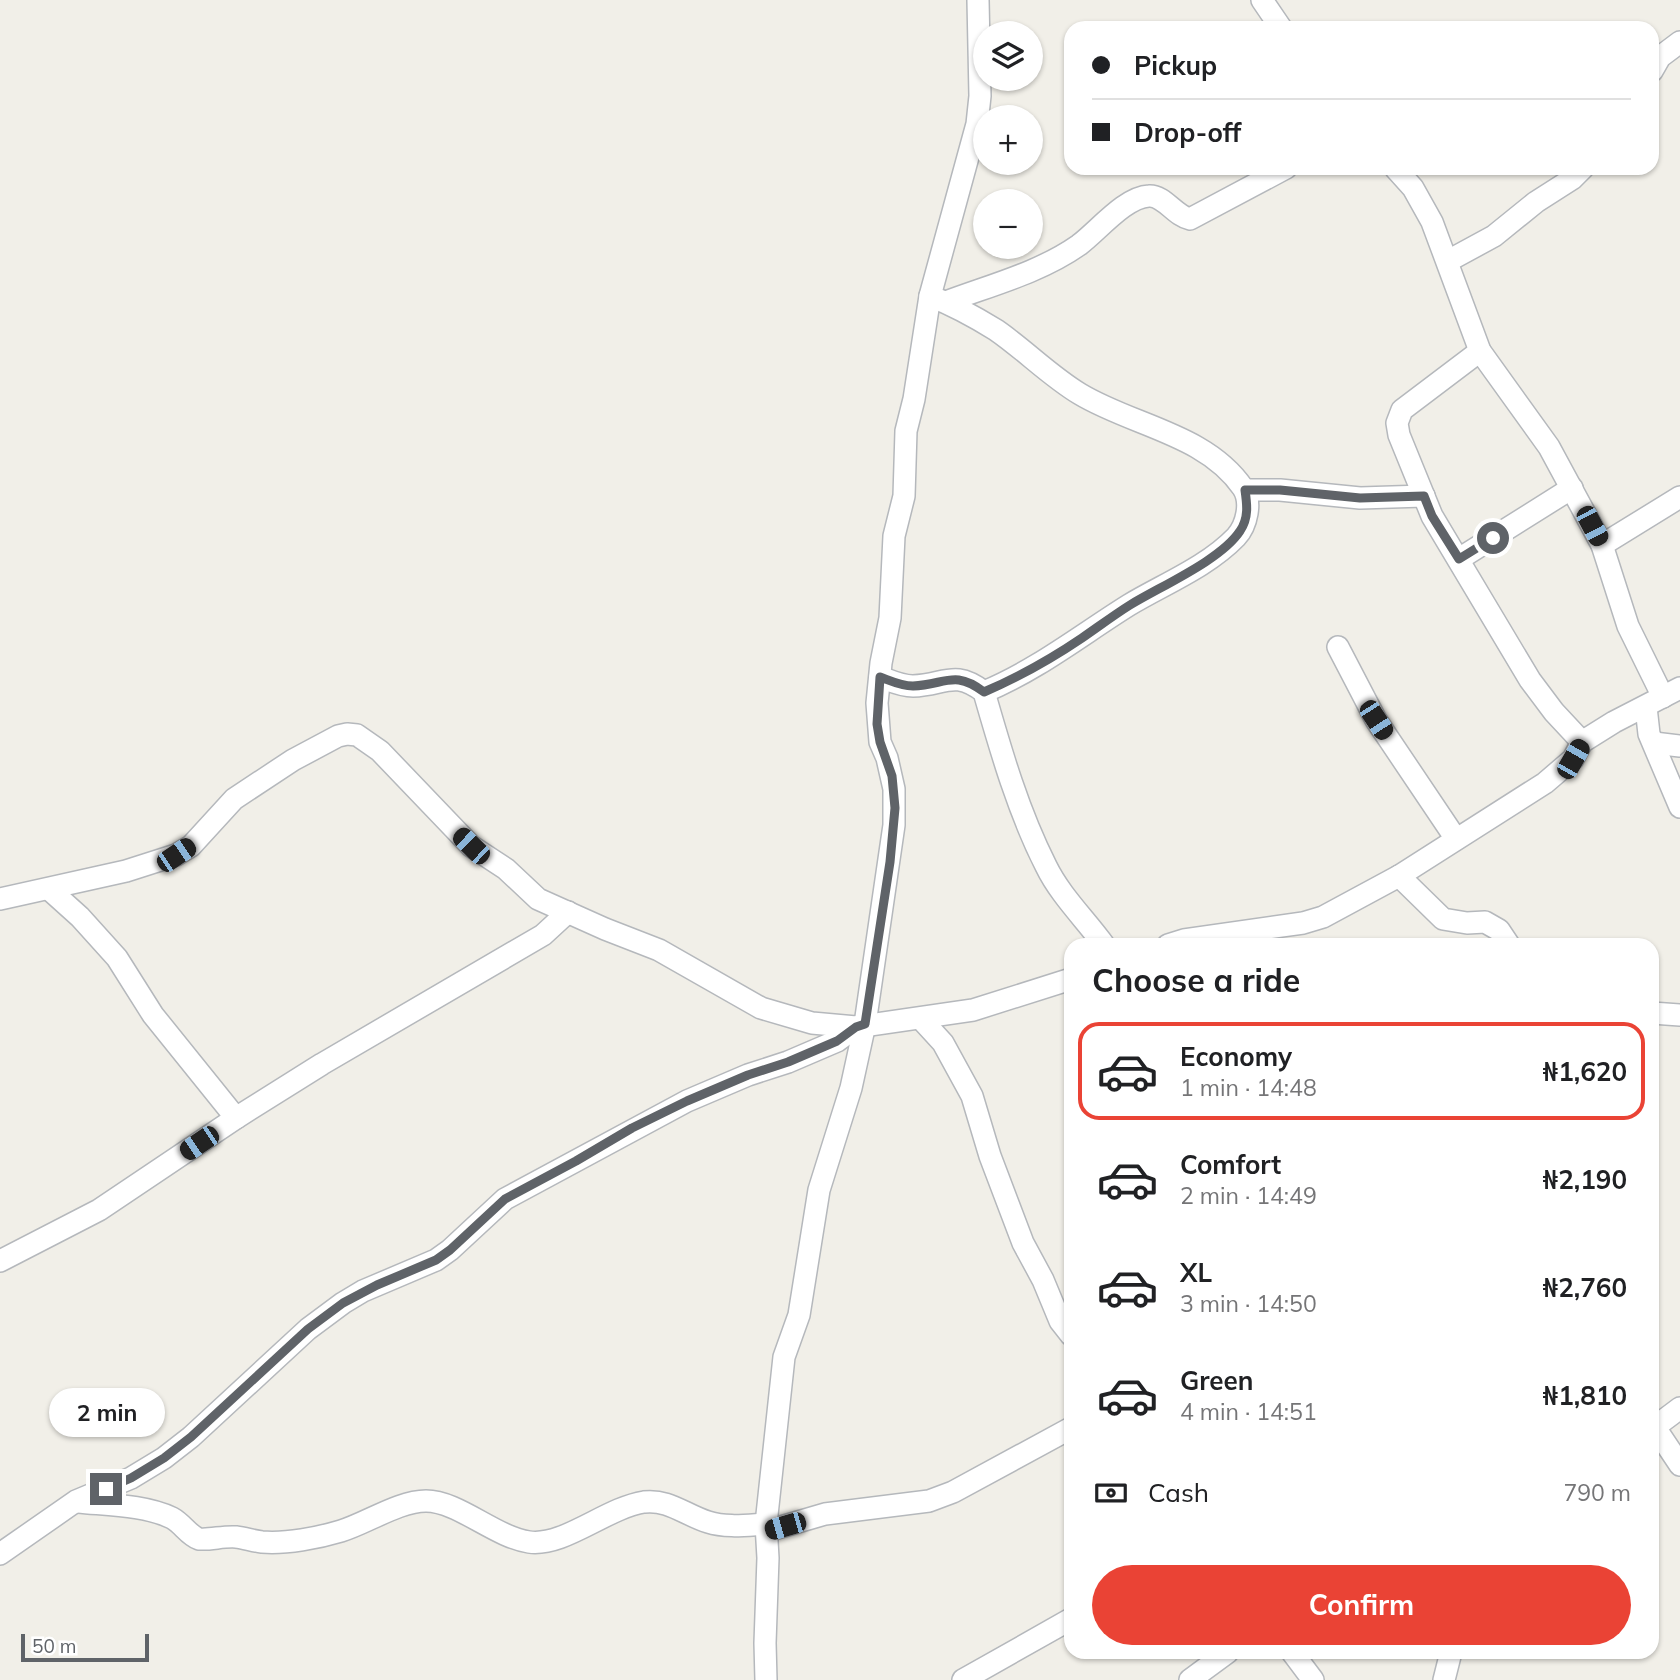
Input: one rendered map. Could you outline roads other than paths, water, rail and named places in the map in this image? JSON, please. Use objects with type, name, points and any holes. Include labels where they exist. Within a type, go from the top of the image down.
[{"type":"street","points":[[766,1680],[766,1527],[784,1357],[799,1315],[819,1190],[851,1088],[890,862],[895,808],[892,776],[880,742],[877,724],[880,677],[890,618],[894,536],[904,496],[906,431],[977,124],[980,96],[978,0]]},
{"type":"street","points":[[1262,0],[1276,21]]},
{"type":"street","points":[[1659,59],[1680,42]]},
{"type":"street","points":[[938,299],[1017,277],[1053,262],[1080,244],[1130,202],[1146,196],[1155,196],[1172,210],[1190,219],[1273,175]]},
{"type":"street","points":[[1401,175],[1413,188],[1432,222],[1480,351],[1549,447],[1602,545],[1628,626],[1663,697]]},
{"type":"street","points":[[1448,261],[1494,236],[1536,202],[1576,175]]},
{"type":"street","points":[[938,299],[996,331],[1079,394],[1218,460],[1245,490],[1247,503],[1245,522],[1235,537],[1214,555],[1014,679],[984,692]]},
{"type":"street","points":[[1480,351],[1402,410],[1397,423],[1399,435],[1432,516],[1531,680],[1554,712],[1582,742]]},
{"type":"street","points":[[1459,559],[1572,488]]},
{"type":"street","points":[[1245,490],[1280,490],[1360,498],[1424,496]]},
{"type":"street","points":[[1602,545],[1680,497]]},
{"type":"street","points":[[1338,647],[1376,720],[1456,839]]},
{"type":"street","points":[[880,677],[913,686],[952,679],[965,680],[984,692],[1012,785],[1046,867],[1060,890],[1098,938]]},
{"type":"street","points":[[1198,938],[1303,923],[1323,917],[1399,876],[1545,783],[1573,759],[1582,742],[1663,697]]},
{"type":"street","points":[[1663,697],[1646,724],[1680,807]]},
{"type":"street","points":[[0,899],[127,871],[176,855],[191,845],[219,813],[250,788],[321,745],[338,736],[352,733],[365,738],[380,751],[471,846],[506,869],[538,899],[659,950],[761,1008],[812,1023],[861,1026],[973,1010],[1064,981]]},
{"type":"street","points":[[1654,743],[1680,746]]},
{"type":"street","points":[[1399,876],[1443,919],[1467,923],[1485,922],[1499,930],[1504,938]]},
{"type":"street","points":[[50,890],[80,917],[117,958],[153,1015],[236,1118]]},
{"type":"street","points":[[0,1261],[99,1210],[322,1064],[578,916]]},
{"type":"street","points":[[1659,1014],[1680,1015]]},
{"type":"street","points":[[921,1018],[943,1043],[972,1096],[990,1156],[1023,1243],[1064,1326]]},
{"type":"street","points":[[0,1554],[76,1501],[131,1478],[164,1458],[191,1437],[308,1329],[363,1292],[436,1260],[505,1199],[632,1128],[687,1101],[837,1041],[861,1026]]},
{"type":"street","points":[[1659,1423],[1680,1408]]},
{"type":"street","points":[[76,1501],[161,1514],[178,1522],[193,1537],[199,1539],[236,1537],[265,1542],[301,1539],[341,1531],[381,1514],[426,1501],[444,1505],[488,1527],[532,1543],[564,1536],[613,1511],[641,1503],[661,1501],[710,1523],[766,1527],[825,1514],[929,1501],[953,1492],[1064,1432]]},
{"type":"street","points":[[1659,1435],[1680,1465]]},
{"type":"street","points":[[963,1680],[1064,1623]]},
{"type":"street","points":[[1190,1680],[1218,1659]]},
{"type":"street","points":[[1297,1659],[1313,1680]]},
{"type":"street","points":[[1444,1680],[1449,1659]]}]
